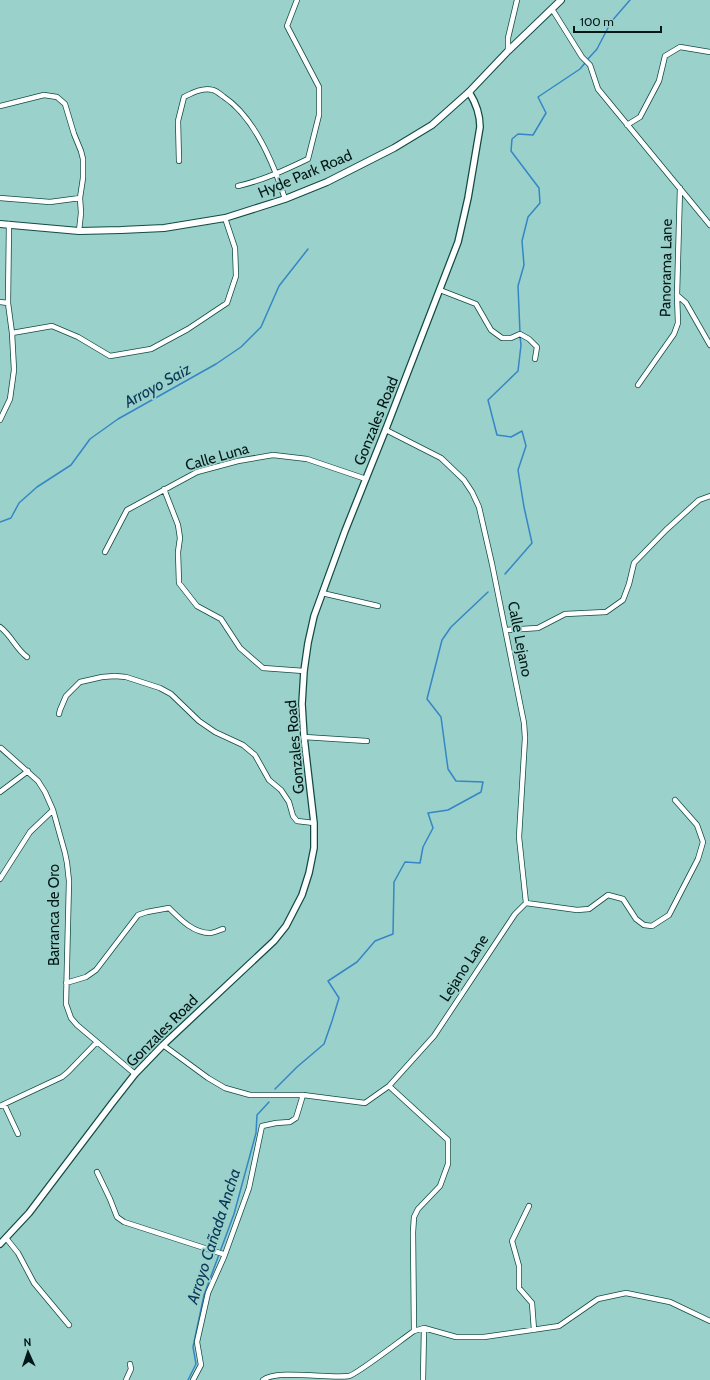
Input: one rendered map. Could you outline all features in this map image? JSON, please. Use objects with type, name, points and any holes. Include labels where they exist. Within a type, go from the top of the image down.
[{"type":"main road","name":"Hyde Park Road","points":[[0,224],[79,231],[164,228],[225,218],[285,199],[326,182],[394,148],[432,124],[469,92],[508,51],[561,0]]},
{"type":"street","points":[[238,186],[277,174],[308,159],[319,115],[319,87],[287,26],[297,0]]},
{"type":"street","points":[[508,51],[508,38],[517,0]]},
{"type":"street","points":[[552,9],[582,57],[590,65],[598,89],[710,225]]},
{"type":"street","points":[[627,125],[640,117],[658,81],[665,56],[680,47],[710,52]]},
{"type":"street","points":[[179,161],[178,121],[184,97],[197,91],[214,90],[229,100],[253,127],[277,174],[285,199]]},
{"type":"street","name":"Gonzales Road","points":[[0,1244],[29,1213],[135,1074],[163,1045],[260,956],[274,941],[286,926],[302,895],[309,873],[314,848],[314,823],[304,737],[302,704],[304,671],[308,643],[314,616],[322,593],[458,242],[464,220],[480,127],[480,117],[469,92]]},
{"type":"street","points":[[0,106],[40,95],[53,96],[63,101],[67,108],[74,134],[82,154],[83,178],[80,198],[81,213],[79,231]]},
{"type":"street","name":"Panorama Lane","points":[[638,385],[674,334],[678,323],[677,295],[680,188]]},
{"type":"street","points":[[0,198],[50,202],[80,198]]},
{"type":"street","points":[[12,333],[52,326],[78,337],[110,356],[151,350],[188,329],[227,303],[236,276],[236,255],[225,218]]},
{"type":"street","points":[[0,420],[10,399],[14,370],[12,333],[8,303],[9,224]]},
{"type":"street","points":[[440,290],[476,304],[491,330],[502,338],[511,338],[520,334],[529,340],[537,347],[535,359]]},
{"type":"street","points":[[677,295],[686,303],[710,345]]},
{"type":"street","points":[[0,302],[8,303]]},
{"type":"street","name":"Calle Lejano","points":[[386,430],[441,458],[464,480],[472,492],[481,514],[506,630],[520,702],[525,738],[519,837],[526,902]]},
{"type":"street","name":"Calle Luna","points":[[105,552],[127,510],[196,472],[238,461],[273,455],[307,459],[366,479]]},
{"type":"street","points":[[164,489],[178,525],[180,538],[178,552],[179,583],[197,606],[221,619],[240,648],[263,668],[304,671]]},
{"type":"street","points":[[506,630],[538,628],[565,614],[606,612],[623,600],[634,563],[666,530],[699,500],[710,496]]},
{"type":"street","points":[[322,593],[378,606]]},
{"type":"street","points":[[0,627],[27,657]]},
{"type":"street","points":[[59,714],[66,696],[80,682],[102,677],[115,676],[126,677],[160,688],[171,694],[199,721],[214,732],[243,745],[255,755],[269,780],[281,790],[289,802],[293,816],[297,821],[314,823]]},
{"type":"street","points":[[304,737],[367,741]]},
{"type":"street","name":"Barranca de Oro","points":[[1,748],[28,771],[46,792],[53,810],[65,853],[69,872],[66,1004],[71,1018],[96,1042],[135,1074]]},
{"type":"street","points":[[0,792],[28,771]]},
{"type":"street","points":[[526,902],[576,910],[589,909],[608,895],[623,899],[636,919],[644,925],[652,926],[669,915],[698,859],[703,842],[697,825],[675,800]]},
{"type":"street","points":[[0,879],[30,832],[53,810]]},
{"type":"street","name":"Lejano Lane","points":[[163,1045],[202,1075],[225,1088],[250,1095],[303,1095],[365,1103],[389,1086],[434,1036],[515,914],[526,902]]},
{"type":"street","points":[[66,983],[86,977],[96,970],[138,915],[169,908],[184,922],[198,931],[211,933],[223,929]]},
{"type":"street","points":[[18,1134],[2,1105],[62,1077],[96,1042]]},
{"type":"street","points":[[389,1086],[448,1140],[448,1164],[440,1186],[418,1209],[414,1217],[414,1331]]},
{"type":"street","points":[[193,1380],[201,1366],[196,1342],[208,1293],[224,1257],[249,1188],[262,1126],[290,1122],[296,1118],[303,1095]]},
{"type":"street","points":[[97,1172],[117,1217],[124,1222],[220,1253]]},
{"type":"street","points":[[529,1206],[512,1241],[519,1266],[518,1288],[532,1303],[534,1330]]},
{"type":"street","points":[[6,1238],[18,1253],[34,1283],[69,1325]]},
{"type":"street","points":[[263,1380],[280,1375],[350,1376],[414,1331],[424,1328],[456,1337],[484,1337],[559,1326],[598,1299],[626,1293],[670,1302],[710,1321]]},
{"type":"street","points":[[422,1380],[424,1328]]},
{"type":"street","points":[[126,1380],[130,1369],[130,1364]]},
{"type":"waterway","name":"Arroyo Cañada Ancha","points":[[587,60],[597,49],[611,22],[630,0]]},
{"type":"waterway","name":"Arroyo Cañada Ancha","points":[[520,333],[518,286],[524,265],[522,241],[528,217],[540,203],[539,188],[511,151],[512,139],[518,134],[533,135],[546,113],[538,97],[580,69],[585,63]]},
{"type":"waterway","name":"Arroyo Saiz","points":[[0,522],[11,518],[19,503],[37,487],[71,465],[90,439],[118,419],[216,364],[241,347],[261,327],[279,286],[308,249]]},
{"type":"waterway","name":"Arroyo Cañada Ancha","points":[[505,574],[532,543],[518,470],[526,446],[522,431],[511,437],[497,435],[488,400],[518,371],[521,345],[520,336]]},
{"type":"waterway","name":"Arroyo Cañada Ancha","points":[[275,1089],[297,1067],[324,1044],[339,998],[328,981],[357,962],[375,941],[393,934],[394,882],[405,862],[420,863],[423,847],[433,828],[428,813],[448,810],[481,792],[483,782],[456,781],[448,769],[441,717],[427,699],[442,640],[451,627],[488,592]]},
{"type":"waterway","name":"Arroyo Cañada Ancha","points":[[188,1380],[196,1364],[193,1347],[204,1295],[234,1214],[256,1133],[257,1115],[269,1102]]}]
